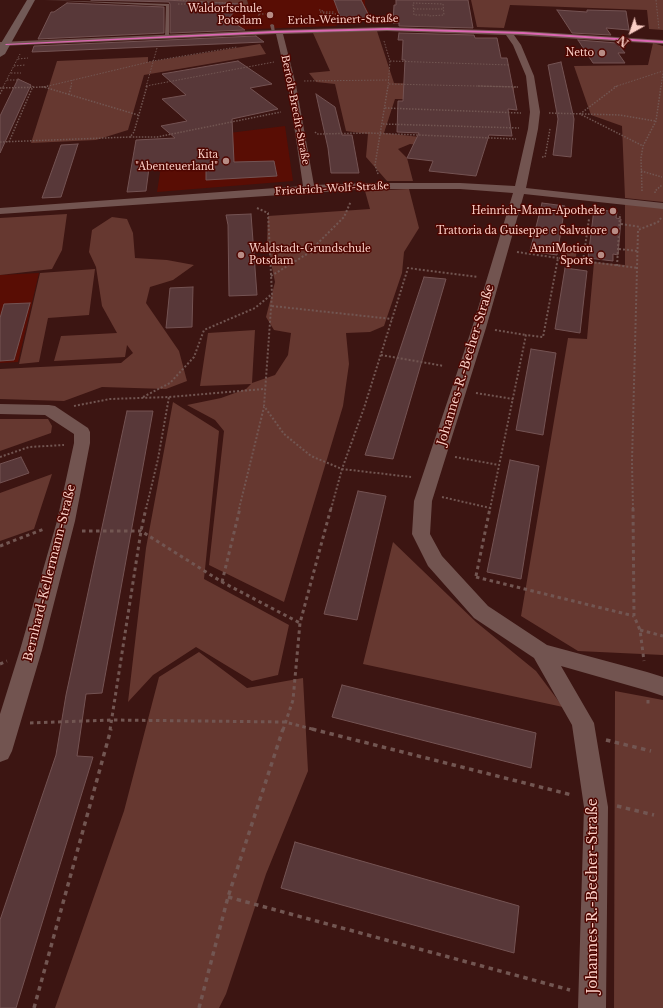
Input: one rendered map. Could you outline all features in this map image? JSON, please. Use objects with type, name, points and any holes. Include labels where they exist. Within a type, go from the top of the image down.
[{"type":"street","points":[[0,54],[3,44],[31,0]]},
{"type":"street","name":"Erich-Weinert-Straße","points":[[3,44],[275,30],[380,29],[510,32],[659,42]]},
{"type":"street","name":"Bertolt-Brecht-Straße","points":[[275,30],[286,60],[291,81],[309,189]]},
{"type":"street","name":"Johannes-R.-Becher-Straße","points":[[510,32],[527,66],[532,88],[534,113],[533,129],[520,190],[479,328],[425,493],[423,501],[421,534],[435,561],[481,612],[541,652],[647,681],[663,687]]},
{"type":"street","name":"Friedrich-Wolf-Straße","points":[[0,211],[309,189],[381,186],[460,186],[520,190],[662,211]]},
{"type":"street","points":[[0,409],[49,410],[82,432],[82,443]]},
{"type":"street","name":"Bernhard-Kellermann-Straße","points":[[0,751],[31,650],[74,526],[82,443]]},
{"type":"street","name":"Johannes-R.-Becher-Straße","points":[[541,652],[583,722],[595,801],[592,1008]]},
{"type":"lane","points":[[46,0],[168,5],[167,36]]},
{"type":"path","points":[[178,0],[226,2]]},
{"type":"path","points":[[656,0],[659,42]]},
{"type":"path","points":[[168,5],[189,4],[192,1]]},
{"type":"path","points":[[413,3],[443,4],[444,15],[414,15],[414,9],[413,3]]},
{"type":"path","points":[[414,9],[444,9]]},
{"type":"path","points":[[243,11],[255,10]]},
{"type":"path","points":[[320,10],[328,14],[336,13]]},
{"type":"path","points":[[259,14],[265,14]]},
{"type":"path","points":[[253,19],[258,18]]},
{"type":"path","points":[[380,29],[390,61],[389,84],[375,165],[381,186]]},
{"type":"path","points":[[44,87],[153,61],[240,47]]},
{"type":"path","points":[[130,138],[134,132],[157,48]]},
{"type":"path","points":[[18,59],[28,58]]},
{"type":"path","points":[[146,86],[286,60]]},
{"type":"path","points":[[390,61],[527,66]]},
{"type":"path","points":[[14,66],[25,66]]},
{"type":"path","points":[[580,114],[614,87],[663,71],[656,121],[644,146],[641,158],[642,195]]},
{"type":"path","points":[[10,73],[21,73]]},
{"type":"path","points":[[180,76],[183,79]]},
{"type":"path","points":[[7,80],[18,80]]},
{"type":"path","points":[[69,95],[72,80]]},
{"type":"path","points":[[291,81],[389,80]]},
{"type":"path","points":[[389,84],[532,88]]},
{"type":"path","points":[[0,88],[33,86],[44,87],[138,115]]},
{"type":"path","points":[[9,142],[33,86]]},
{"type":"path","points":[[385,108],[620,115],[656,121]]},
{"type":"path","points":[[0,142],[157,137],[296,109]]},
{"type":"path","points":[[580,114],[644,146]]},
{"type":"path","points":[[383,124],[533,129]]},
{"type":"path","points":[[300,132],[531,139]]},
{"type":"path","points":[[641,171],[662,177]]},
{"type":"path","points":[[655,197],[654,191],[662,185]]},
{"type":"path","points":[[222,582],[264,406],[264,390],[272,306],[268,213],[250,204],[246,193]]},
{"type":"path","points":[[271,276],[307,254],[344,216],[352,201]]},
{"type":"path","points":[[643,651],[640,630],[634,616],[632,462],[638,230],[661,220],[662,211]]},
{"type":"path","points":[[583,261],[589,219]]},
{"type":"path","points":[[617,266],[619,219]]},
{"type":"path","points":[[621,224],[643,227]]},
{"type":"path","points":[[619,249],[638,251]]},
{"type":"path","points":[[501,250],[638,268]]},
{"type":"path","points":[[479,328],[543,337],[558,258]]},
{"type":"path","points":[[199,1008],[228,897],[293,700],[300,623],[342,469],[364,408],[408,268],[482,277]]},
{"type":"path","points":[[140,398],[170,383],[194,357],[204,330],[255,308],[272,294]]},
{"type":"path","points":[[272,306],[392,319]]},
{"type":"path","points":[[476,576],[526,335]]},
{"type":"path","points":[[381,355],[444,366]]},
{"type":"path","points":[[49,410],[110,399],[169,397],[264,390]]},
{"type":"path","points":[[458,391],[513,399]]},
{"type":"path","points":[[34,1008],[113,720],[141,531],[158,459],[169,397]]},
{"type":"path","points":[[264,406],[284,434],[311,456],[342,469],[412,477]]},
{"type":"path","points":[[0,457],[29,447],[82,443]]},
{"type":"path","points":[[438,454],[499,465]]},
{"type":"path","points":[[425,493],[490,508]]},
{"type":"path","points":[[0,546],[74,526],[141,531],[222,582],[300,623]]},
{"type":"path","points":[[457,585],[476,576],[634,616]]},
{"type":"path","points":[[640,630],[663,636]]},
{"type":"path","points":[[27,723],[113,720],[285,722],[654,815]]},
{"type":"path","points":[[585,735],[650,751]]},
{"type":"path","points":[[228,897],[578,993]]},
{"type":"shaded area","points":[[133,0],[247,0],[249,7]]},
{"type":"shaded area","name":"Waldorfschule Potsdam","points":[[247,0],[365,0],[365,5],[373,21],[334,21],[337,26],[173,32],[170,9],[249,7]]},
{"type":"shaded area","points":[[471,0],[663,0],[663,30],[649,29],[647,10],[510,5],[504,28],[477,27]]},
{"type":"shaded area","points":[[377,31],[394,83],[514,87],[513,102],[395,99],[384,133],[447,140],[444,148],[410,144],[398,149],[407,158],[413,181],[387,181],[366,157],[368,134],[346,131],[335,84],[316,82],[309,73],[330,71],[313,33]]},
{"type":"shaded area","points":[[653,43],[663,46],[663,202],[625,198],[622,126],[591,115],[574,66],[648,65]]},
{"type":"shaded area","points":[[260,44],[266,54],[144,75],[128,130],[96,140],[31,143],[57,61],[148,57],[148,62]]},
{"type":"shaded area","name":"Kita \"Abenteuerland\"","points":[[285,126],[293,181],[157,192],[165,141]]},
{"type":"shaded area","points":[[409,189],[419,228],[404,252],[402,273],[384,326],[370,332],[346,333],[349,364],[343,406],[284,602],[209,565],[224,431],[215,420],[187,405],[221,398],[246,389],[251,384],[200,386],[208,333],[255,330],[252,383],[275,375],[288,355],[291,333],[274,330],[266,317],[275,282],[267,244],[268,216],[370,209],[365,191]]},
{"type":"shaded area","points":[[625,203],[663,208],[663,655],[578,651],[521,616],[568,338],[587,339],[594,262],[625,265]]},
{"type":"shaded area","points":[[67,214],[62,250],[52,269],[0,275],[0,218]]},
{"type":"shaded area","points":[[112,217],[127,219],[133,233],[135,258],[167,260],[194,265],[173,280],[150,287],[146,303],[179,351],[187,381],[166,389],[102,387],[64,401],[0,399],[0,369],[121,363],[133,353],[127,345],[125,357],[54,361],[61,336],[117,333],[102,306],[96,267],[89,252],[92,230]]},
{"type":"shaded area","points":[[562,244],[577,246],[576,257],[561,255]]},
{"type":"shaded area","points":[[95,269],[89,315],[48,318],[39,362],[19,364],[40,273]]},
{"type":"shaded area","points":[[39,273],[18,362],[0,363],[0,275]]},
{"type":"shaded area","points":[[173,402],[219,431],[204,579],[289,625],[278,675],[252,681],[196,647],[153,675],[128,702],[146,548]]},
{"type":"shaded area","points":[[0,419],[48,419],[52,426],[51,433],[0,451]]},
{"type":"shaded area","points":[[52,474],[34,529],[0,541],[0,493]]},
{"type":"shaded area","points":[[393,542],[476,622],[536,671],[563,707],[363,664]]},
{"type":"shaded area","points":[[199,652],[247,688],[303,678],[308,771],[266,874],[226,994],[219,1008],[55,1008],[124,811],[159,677]]},
{"type":"shaded area","points":[[615,691],[663,700],[663,1008],[614,1008]]},
{"type":"building","points":[[91,0],[165,0],[241,4],[228,19],[245,30],[170,33],[169,2]]},
{"type":"building","points":[[334,0],[361,0],[370,18],[341,19]]},
{"type":"building","points":[[396,0],[468,0],[473,28],[399,26],[399,23],[393,23],[394,5],[396,5]]},
{"type":"building","points":[[67,3],[164,7],[164,33],[38,39],[51,12],[54,12]]},
{"type":"building","points":[[557,10],[587,12],[587,10],[626,11],[629,30],[606,28],[611,35],[572,33]]},
{"type":"building","points":[[399,33],[474,35],[475,38],[497,38],[501,58],[507,58],[517,110],[508,109],[512,136],[489,135],[476,176],[429,171],[433,161],[407,158],[419,133],[397,132],[398,101],[403,101],[405,60],[402,60],[403,40],[398,40]]},
{"type":"building","points":[[256,36],[264,42],[32,52],[34,46]]},
{"type":"building","name":"Netto","points":[[578,40],[617,43],[625,53],[618,53],[625,63],[593,63]]},
{"type":"building","points":[[238,61],[272,84],[250,88],[278,109],[232,119],[234,162],[274,161],[277,176],[206,180],[206,165],[149,168],[146,191],[127,192],[136,140],[175,138],[161,126],[187,121],[162,99],[186,95],[162,74]]},
{"type":"building","points":[[561,62],[574,119],[571,157],[553,155],[558,119],[548,65]]},
{"type":"building","points":[[18,79],[31,85],[0,153],[0,116]]},
{"type":"building","points":[[316,94],[335,107],[342,135],[352,135],[359,173],[331,173],[328,148]]},
{"type":"building","points":[[78,144],[61,197],[42,198],[61,145]]},
{"type":"building","points":[[542,203],[565,206],[557,255],[530,251]]},
{"type":"building","points":[[594,209],[617,212],[616,218],[621,219],[618,255],[613,254],[613,261],[588,258]]},
{"type":"building","points":[[251,214],[257,295],[229,296],[228,225],[226,215]]},
{"type":"building","points":[[565,268],[587,271],[580,333],[555,329]]},
{"type":"building","points":[[424,277],[446,279],[393,459],[365,455]]},
{"type":"building","points":[[193,287],[192,327],[166,328],[170,288]]},
{"type":"building","points":[[30,303],[14,360],[0,361],[0,318],[4,304]]},
{"type":"building","points":[[531,349],[556,353],[543,435],[516,430]]},
{"type":"building","points":[[127,411],[153,411],[102,693],[86,694],[77,756],[93,757],[16,1008],[0,1008],[0,920],[56,755],[66,695]]},
{"type":"building","points":[[21,457],[29,473],[0,483],[0,464]]},
{"type":"building","points":[[510,460],[539,466],[521,579],[487,572]]},
{"type":"building","points":[[358,491],[386,496],[357,620],[324,614]]},
{"type":"building","points":[[342,685],[536,733],[531,768],[332,717]]},
{"type":"building","points":[[295,842],[519,906],[514,953],[281,888]]},
{"type":"transit line","points":[[6,44],[274,32],[387,29],[523,33],[663,42]]},
{"type":"place","name":"Waldorfschule Potsdam","points":[[270,15]]},
{"type":"place","name":"Netto","points":[[602,53]]},
{"type":"place","name":"Kita \"Abenteuerland\"","points":[[226,161]]},
{"type":"place","name":"Heinrich-Mann-Apotheke","points":[[613,211]]},
{"type":"place","name":"Trattoria da Guiseppe e Salvatore","points":[[615,231]]},
{"type":"place","name":"Waldstadt-Grundschule Potsdam","points":[[241,255]]},
{"type":"place","name":"AnniMotion Sports","points":[[601,255]]}]
